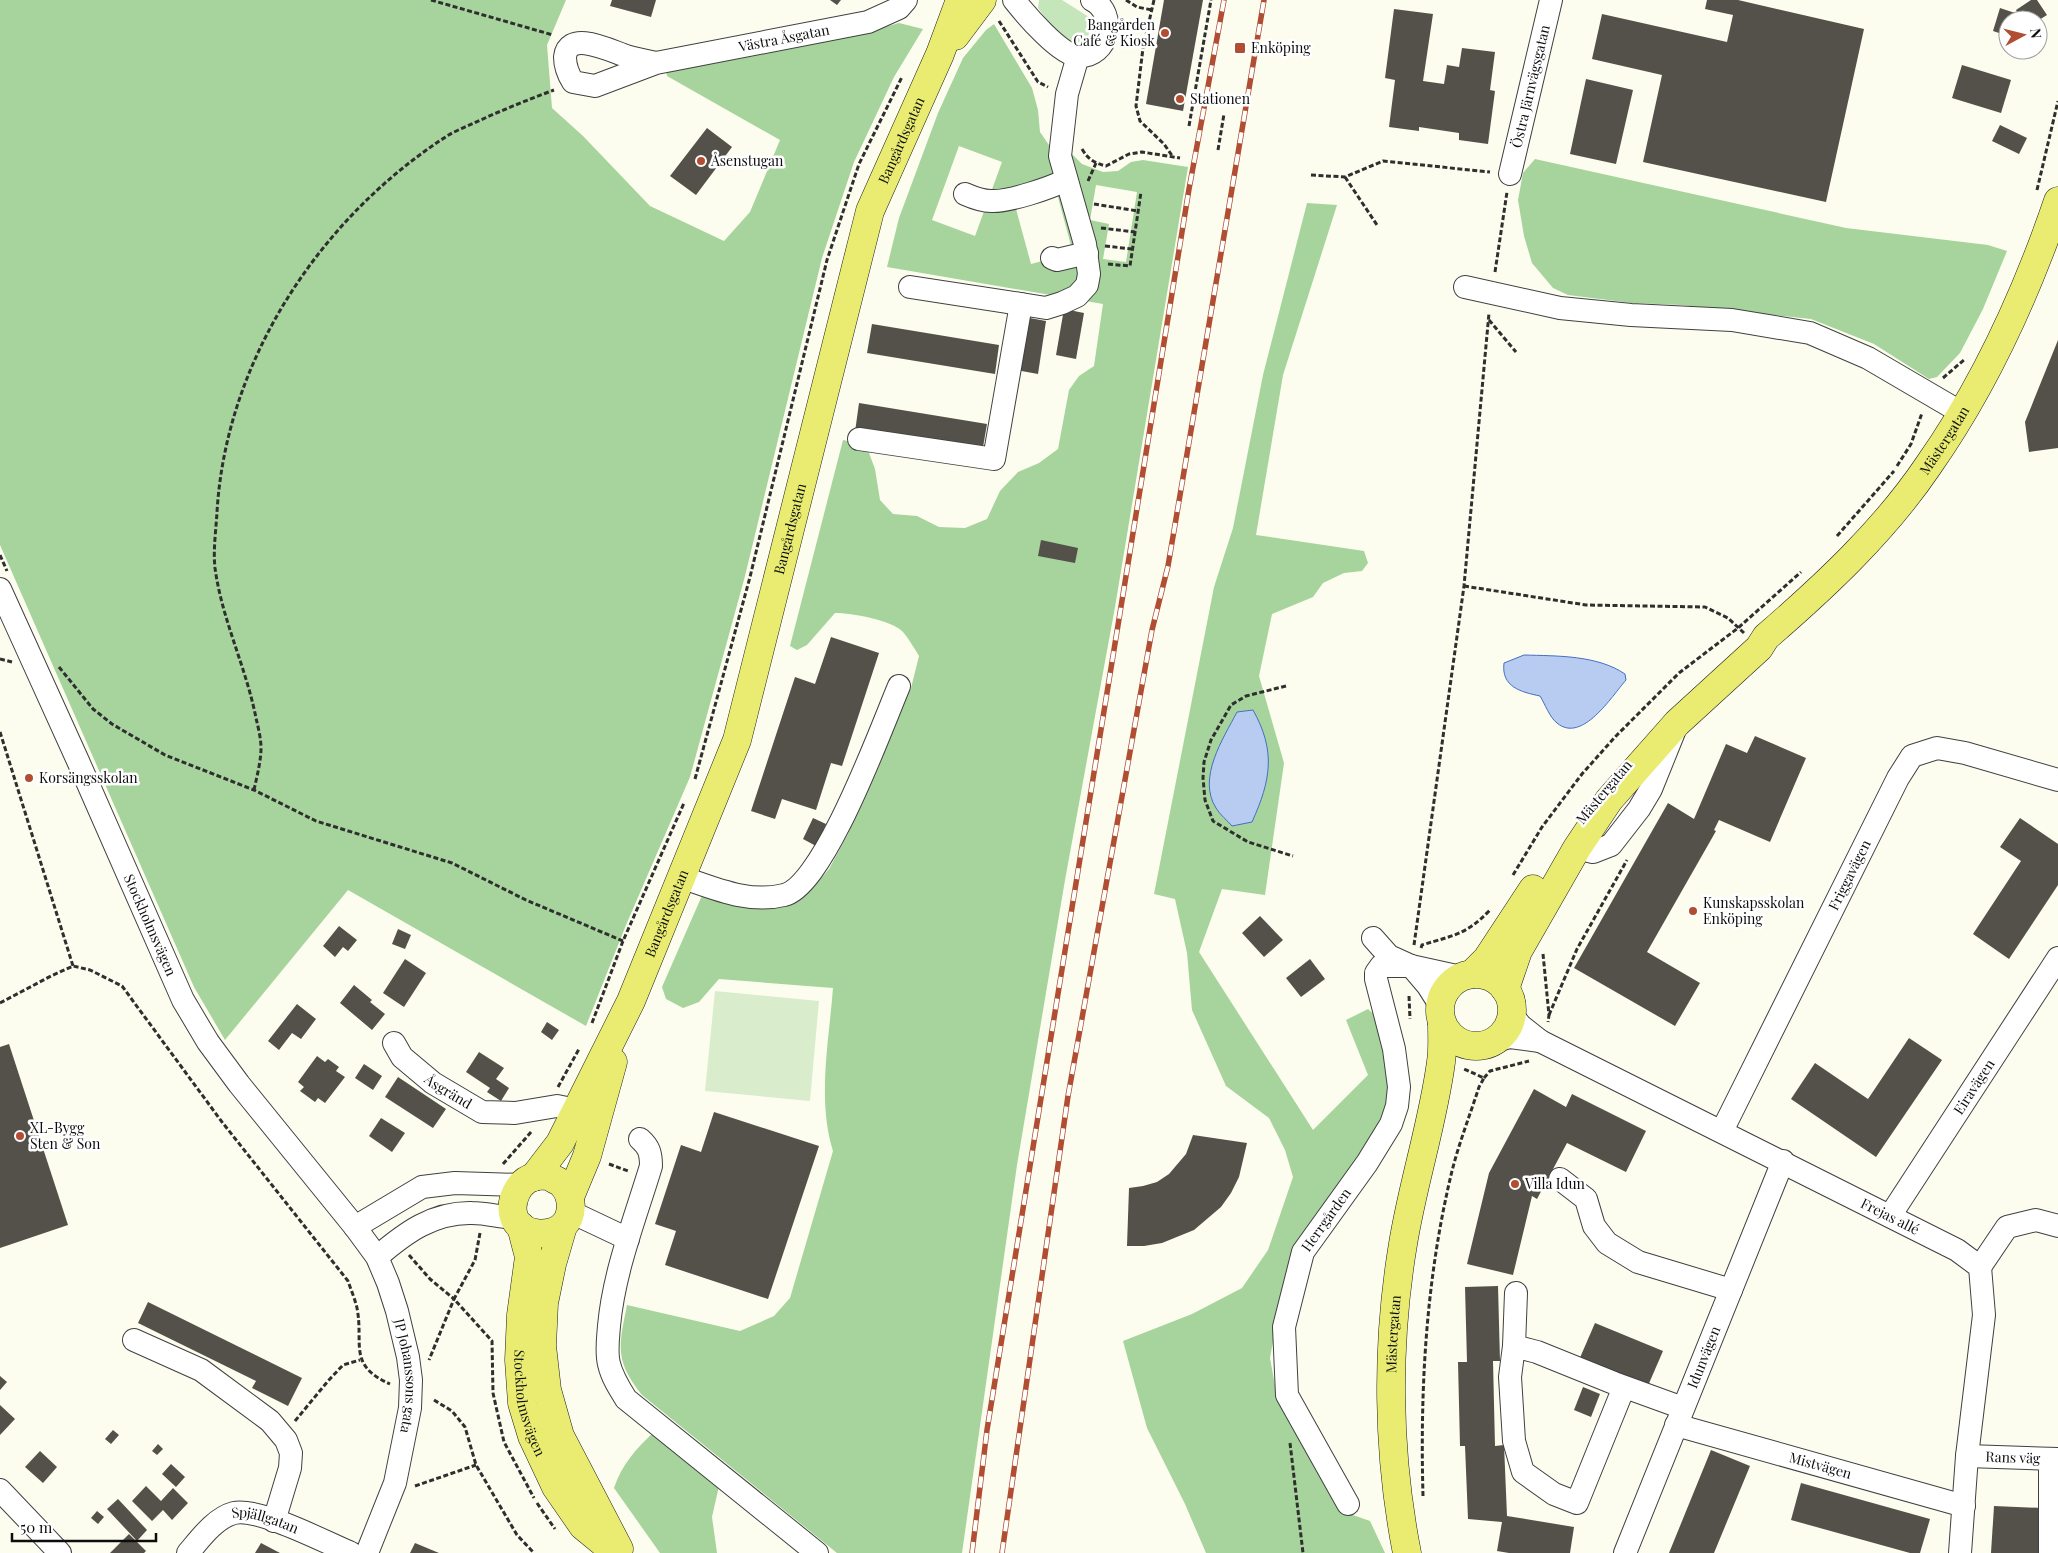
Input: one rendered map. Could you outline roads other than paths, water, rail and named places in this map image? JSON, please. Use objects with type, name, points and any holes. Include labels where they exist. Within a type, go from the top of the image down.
[{"type":"main road","name":"Bangårdsgatan","points":[[527,1181],[560,1143],[630,1001],[737,740],[870,211],[940,54],[960,0]]},
{"type":"main road","name":"Bangårdsgatan","points":[[940,54],[982,0]]},
{"type":"main road","name":"Mästergatan","points":[[1431,1117],[1459,1067],[1484,1044],[1502,1035],[1508,1026],[1508,1002],[1518,951],[1577,848],[1609,800],[1677,723],[1759,648],[1766,637],[1838,571],[1884,521],[1928,468],[1962,414],[2005,336],[2038,260],[2046,198]]},
{"type":"main road","name":"Mästergatan","points":[[1407,1553],[1395,1474],[1392,1347],[1395,1303],[1413,1189],[1431,1117],[1442,1060],[1441,1014],[1446,988],[1466,976],[1487,959],[1566,840],[1602,792],[1674,713],[1753,642],[1766,637]]},
{"type":"main road","points":[[1466,976],[1490,977],[1500,983],[1508,1002]]},
{"type":"main road","name":"Bangårdsgatan","points":[[568,1212],[587,1156],[630,1001]]},
{"type":"main road","points":[[1441,1014],[1449,1034],[1459,1042],[1484,1044]]},
{"type":"main road","points":[[549,1176],[562,1184],[568,1212],[550,1234],[535,1234],[518,1222],[514,1198],[527,1181],[549,1176]]},
{"type":"main road","name":"Stockholmsvägen","points":[[568,1212],[552,1264],[544,1304],[542,1346],[547,1390],[560,1436],[621,1553]]},
{"type":"main road","name":"Stockholmsvägen","points":[[518,1222],[529,1256],[521,1315],[519,1360],[522,1403],[532,1436],[556,1486],[583,1526],[616,1553]]},
{"type":"street","name":"Västra Åsgatan","points":[[656,63],[633,58],[589,43],[579,42],[566,51],[565,62],[567,74],[573,82],[595,86],[656,63],[868,22],[899,8],[906,0]]},
{"type":"street","points":[[1014,0],[1060,48],[1078,56],[1089,54],[1106,40],[1108,26],[1105,14],[1097,2],[1092,0]]},
{"type":"street","name":"Östra Järnvägsgatan","points":[[1510,174],[1551,0]]},
{"type":"street","points":[[910,287],[1046,308],[1077,296],[1087,285],[1089,274],[1085,246],[1060,156],[1067,94],[1078,56]]},
{"type":"street","points":[[965,194],[981,200],[994,202],[1054,186],[1069,191]]},
{"type":"street","points":[[1052,258],[1057,260],[1085,246]]},
{"type":"street","points":[[1466,287],[1560,308],[1631,315],[1732,320],[1810,333],[1868,358],[1962,414]]},
{"type":"street","points":[[858,439],[994,459],[1021,304]]},
{"type":"street","name":"Stockholmsvägen","points":[[0,589],[183,1000],[208,1042],[239,1084],[355,1227],[376,1257]]},
{"type":"street","points":[[681,877],[740,896],[764,899],[786,895],[804,882],[818,863],[837,830],[899,686]]},
{"type":"street","name":"Friggavägen","points":[[1722,1131],[1898,778],[1912,756],[1938,748],[1965,753],[2058,780]]},
{"type":"street","points":[[1373,938],[1389,956],[1411,966],[1466,976]]},
{"type":"street","name":"Eiravägen","points":[[1890,1216],[2052,980],[2058,958]]},
{"type":"street","name":"Herrgården","points":[[1348,1504],[1287,1394],[1284,1327],[1303,1252],[1367,1163],[1391,1124],[1397,1106],[1398,1087],[1394,1049],[1376,973],[1381,966],[1411,966]]},
{"type":"street","points":[[1411,966],[1428,986],[1441,1014]]},
{"type":"street","name":"Frejas allé","points":[[1508,1002],[1521,1026],[1540,1041],[1957,1250],[1980,1267]]},
{"type":"street","name":"Frejas allé","points":[[1484,1044],[1510,1037],[1540,1041]]},
{"type":"street","name":"Åsgränd","points":[[394,1043],[402,1057],[433,1083],[482,1112],[515,1114],[547,1107],[565,1106],[576,1110]]},
{"type":"street","points":[[640,1138],[648,1146],[651,1156],[650,1166],[620,1264],[610,1308],[607,1345],[609,1364],[614,1381],[626,1399],[818,1553]]},
{"type":"street","name":"Idunvägen","points":[[1625,1553],[1783,1162]]},
{"type":"street","points":[[1560,1179],[1586,1199],[1594,1226],[1607,1243],[1638,1262],[1731,1290]]},
{"type":"street","points":[[355,1227],[422,1188],[454,1183],[527,1181]]},
{"type":"street","points":[[568,1212],[628,1239]]},
{"type":"street","points":[[376,1257],[397,1240],[432,1218],[452,1214],[484,1213],[518,1222]]},
{"type":"street","points":[[1960,1553],[1967,1456],[1984,1315],[1980,1267],[2007,1227],[2036,1220],[2058,1226]]},
{"type":"street","name":"JP Johanssons gata","points":[[367,1553],[395,1483],[410,1408],[411,1380],[397,1311],[388,1283],[376,1257]]},
{"type":"street","points":[[1516,1293],[1514,1346],[1510,1377],[1514,1441],[1523,1472],[1554,1494],[1577,1503],[1624,1387]]},
{"type":"street","points":[[134,1340],[201,1370],[270,1421],[286,1440],[291,1453],[290,1468],[274,1521]]},
{"type":"street","name":"Mistvägen","points":[[1514,1346],[1537,1352],[1624,1387],[1680,1416],[1964,1506]]},
{"type":"street","name":"Rans väg","points":[[1967,1456],[2054,1459]]},
{"type":"street","points":[[2050,1553],[2054,1459]]},
{"type":"street","points":[[0,1490],[60,1553]]},
{"type":"street","name":"Spjällgatan","points":[[188,1553],[220,1520],[234,1513],[250,1513],[274,1521],[351,1553]]},
{"type":"water","points":[[1524,655],[1563,656],[1602,663],[1625,674],[1626,680],[1596,715],[1586,723],[1567,728],[1554,721],[1540,696],[1519,690],[1509,683],[1506,678],[1504,663]]},
{"type":"water","points":[[1253,710],[1265,739],[1268,752],[1267,779],[1252,822],[1232,826],[1218,811],[1211,796],[1209,784],[1211,772],[1219,746],[1237,712]]},
{"type":"railway","points":[[972,1553],[987,1430],[1189,189],[1224,0]]},
{"type":"railway","points":[[1002,1553],[1068,1096],[1152,630],[1168,566],[1264,0]]},
{"type":"place","name":"Bangården Café & Kiosk","points":[[1165,33]]},
{"type":"place","name":"Enköping","points":[[1240,48]]},
{"type":"place","name":"Stationen","points":[[1180,99]]},
{"type":"place","name":"Åsenstugan","points":[[701,161]]},
{"type":"place","name":"Korsängsskolan","points":[[29,778]]},
{"type":"place","name":"Kunskapsskolan Enköping","points":[[1693,911]]},
{"type":"place","name":"XL-Bygg Sten & Son","points":[[20,1136]]},
{"type":"place","name":"Villa Idun","points":[[1515,1184]]}]
